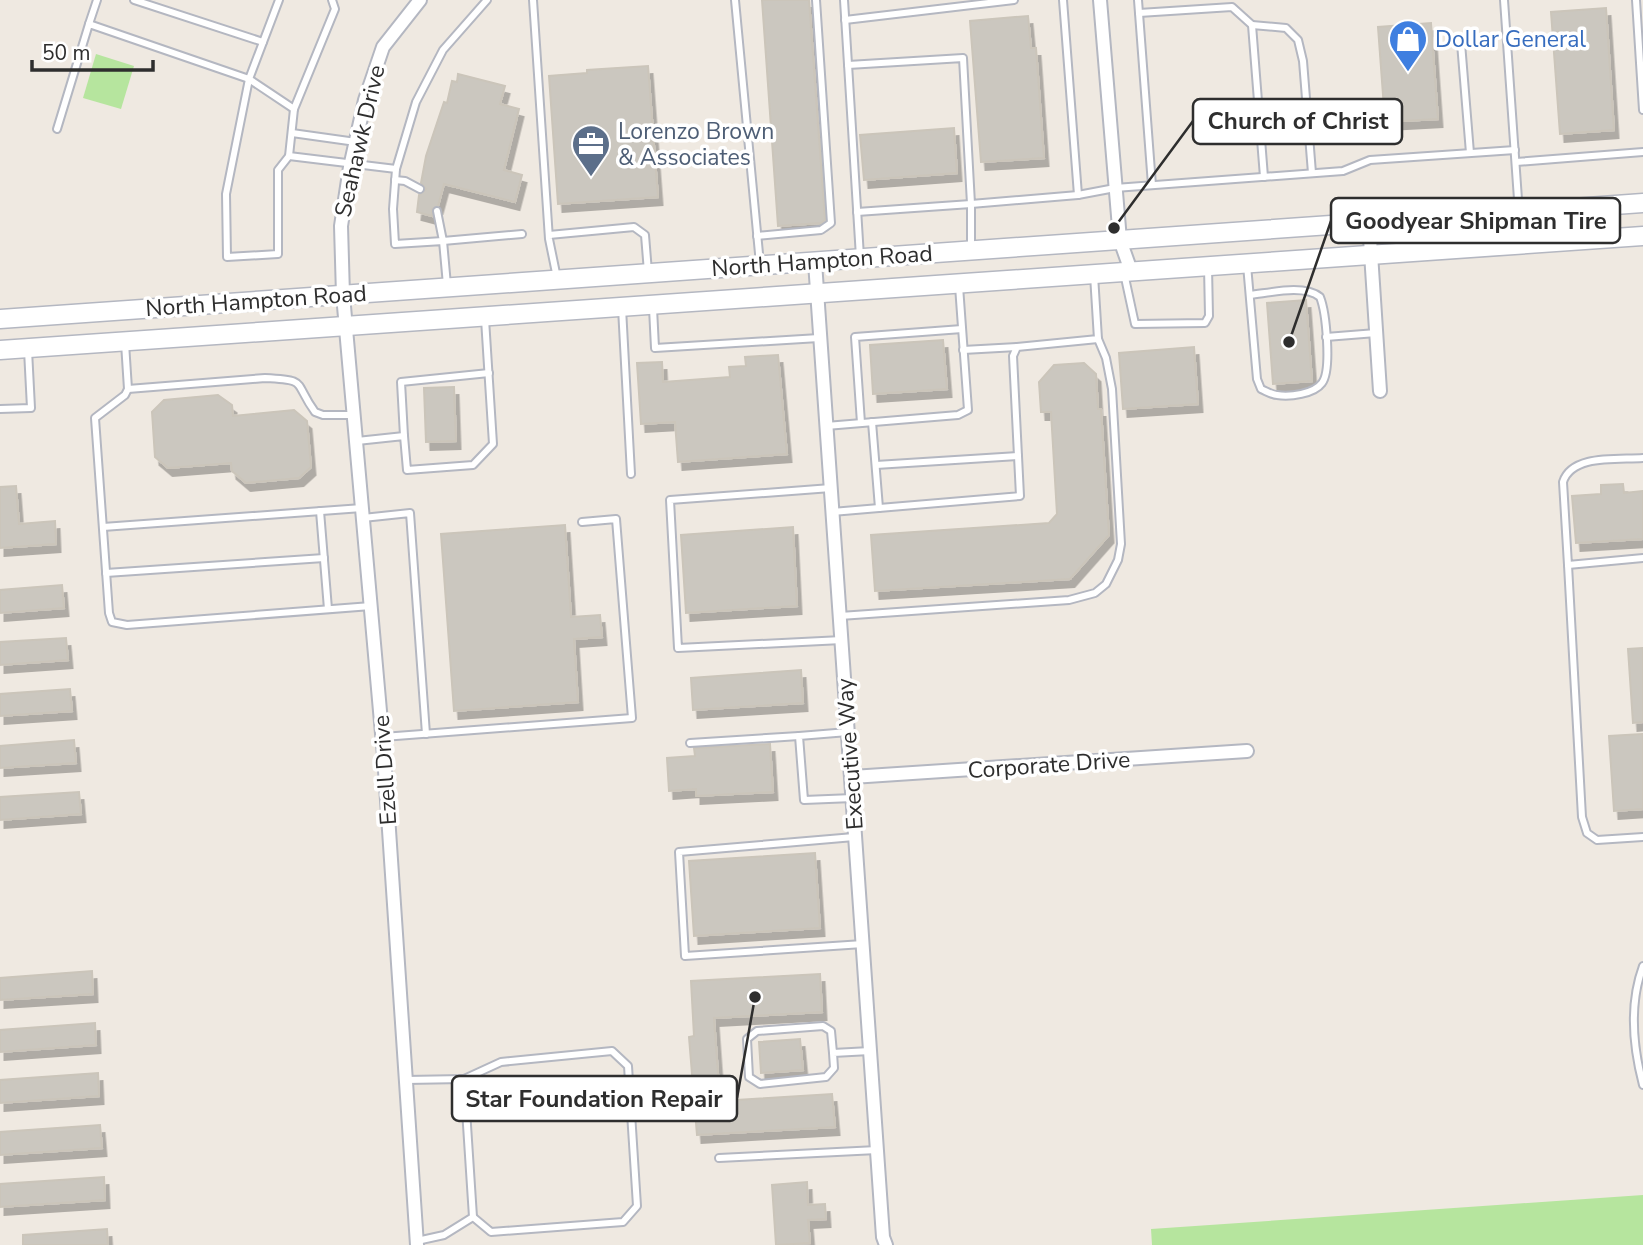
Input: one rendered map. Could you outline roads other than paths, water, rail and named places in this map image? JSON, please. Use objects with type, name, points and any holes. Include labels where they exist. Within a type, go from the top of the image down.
[{"type":"main road","name":"North Hampton Road","points":[[0,319],[1643,203]]},
{"type":"main road","name":"North Hampton Road","points":[[0,349],[1643,236]]},
{"type":"main road","points":[[122,311],[124,341]]},
{"type":"street","name":"Seahawk Drive","points":[[343,295],[341,226],[365,100],[383,47],[420,0]]},
{"type":"street","points":[[1100,0],[1120,240],[1128,271]]},
{"type":"street","points":[[1369,223],[1380,391]]},
{"type":"street","name":"Executive Way","points":[[816,262],[816,293],[883,1237],[886,1245]]},
{"type":"street","name":"Ezell Drive","points":[[343,295],[383,737],[417,1243]]},
{"type":"street","name":"Corporate Drive","points":[[852,777],[1247,751]]},
{"type":"lane","points":[[57,129],[97,0]]},
{"type":"lane","points":[[134,0],[263,42]]},
{"type":"lane","points":[[279,0],[249,79],[226,194],[227,257],[278,254],[278,170],[289,156],[294,109],[335,9],[332,0]]},
{"type":"lane","points":[[487,0],[443,50],[416,102],[396,169],[393,209],[395,244],[522,234]]},
{"type":"lane","points":[[533,0],[549,236],[558,280]]},
{"type":"lane","points":[[735,0],[760,266]]},
{"type":"lane","points":[[757,236],[821,230],[831,223],[816,0]]},
{"type":"lane","points":[[844,0],[860,259]]},
{"type":"lane","points":[[845,20],[951,4],[1014,0]]},
{"type":"lane","points":[[1063,0],[1078,195]]},
{"type":"lane","points":[[1138,0],[1152,185]]},
{"type":"lane","points":[[1504,0],[1521,244]]},
{"type":"lane","points":[[1636,0],[1643,110]]},
{"type":"lane","points":[[1139,13],[1231,7],[1252,25],[1286,28],[1298,40],[1303,61],[1312,173]]},
{"type":"lane","points":[[89,24],[249,79],[294,109]]},
{"type":"lane","points":[[1252,25],[1264,177]]},
{"type":"lane","points":[[1461,43],[1470,153]]},
{"type":"lane","points":[[848,65],[963,58],[971,251]]},
{"type":"lane","points":[[292,133],[356,142]]},
{"type":"lane","points":[[857,212],[1078,195],[1115,188],[1343,171],[1370,160],[1515,150]]},
{"type":"lane","points":[[1516,162],[1643,152]]},
{"type":"lane","points":[[289,156],[396,169]]},
{"type":"lane","points":[[395,180],[405,181],[420,189]]},
{"type":"lane","points":[[437,211],[447,288]]},
{"type":"lane","points":[[549,236],[634,228],[645,235],[648,274]]},
{"type":"lane","points":[[1247,263],[1257,379],[1261,389],[1276,395],[1304,393],[1316,389],[1325,380],[1327,351],[1322,302],[1316,293],[1294,291],[1250,295]]},
{"type":"lane","points":[[1128,271],[1136,324],[1205,323],[1209,316],[1208,266]]},
{"type":"lane","points":[[840,616],[1069,600],[1095,593],[1106,584],[1118,560],[1121,544],[1120,497],[1111,389],[1106,358],[1098,340],[1094,274]]},
{"type":"lane","points":[[826,426],[958,415],[968,410],[958,283]]},
{"type":"lane","points":[[653,304],[655,348],[820,338]]},
{"type":"lane","points":[[622,306],[631,474]]},
{"type":"lane","points":[[485,316],[494,444],[473,465],[407,470],[401,382],[489,373]]},
{"type":"lane","points":[[862,423],[855,337],[962,329]]},
{"type":"lane","points":[[1326,337],[1376,333]]},
{"type":"lane","points":[[964,351],[1098,340]]},
{"type":"lane","points":[[124,341],[128,389],[95,418],[109,613],[112,622],[118,625],[371,606]]},
{"type":"lane","points":[[832,512],[1020,496],[1013,356],[1017,347]]},
{"type":"lane","points":[[0,409],[32,408],[28,348]]},
{"type":"lane","points":[[128,389],[265,378],[286,379],[296,381],[302,387],[315,412],[323,415],[354,415]]},
{"type":"lane","points":[[872,422],[879,508]]},
{"type":"lane","points":[[356,441],[404,436]]},
{"type":"lane","points":[[876,465],[1018,456]]},
{"type":"lane","points":[[1643,458],[1581,463],[1565,475],[1563,482],[1582,817],[1587,833],[1597,840],[1643,837]]},
{"type":"lane","points":[[831,488],[670,500],[678,648],[842,640]]},
{"type":"lane","points":[[103,527],[320,511],[411,513],[426,734]]},
{"type":"lane","points":[[320,511],[328,609]]},
{"type":"lane","points":[[383,737],[632,718],[616,519],[582,522]]},
{"type":"lane","points":[[106,573],[324,558]]},
{"type":"lane","points":[[1568,565],[1643,558]]},
{"type":"lane","points":[[690,743],[848,732]]},
{"type":"lane","points":[[799,736],[804,800],[853,798]]},
{"type":"lane","points":[[856,836],[678,852],[685,956],[863,944]]},
{"type":"lane","points":[[1643,966],[1634,1005],[1635,1044],[1643,1085]]},
{"type":"lane","points":[[823,1026],[831,1031],[833,1053],[834,1068],[827,1077],[761,1084],[749,1077],[747,1039],[757,1031],[823,1026]]},
{"type":"lane","points":[[405,1080],[464,1079],[501,1062],[612,1051],[628,1066],[637,1206],[623,1222],[491,1232],[474,1217],[464,1079]]},
{"type":"lane","points":[[833,1053],[870,1051]]},
{"type":"lane","points":[[719,1158],[877,1150]]},
{"type":"lane","points":[[417,1243],[444,1235],[474,1217]]},
{"type":"place","name":"Dollar General","points":[[1408,73]]},
{"type":"place","name":"Lorenzo Brown & Associates","points":[[591,178]]},
{"type":"place","name":"Church of Christ","points":[[1114,228]]},
{"type":"place","name":"Goodyear Shipman Tire","points":[[1289,342]]},
{"type":"place","name":"Star Foundation Repair","points":[[755,997]]}]
